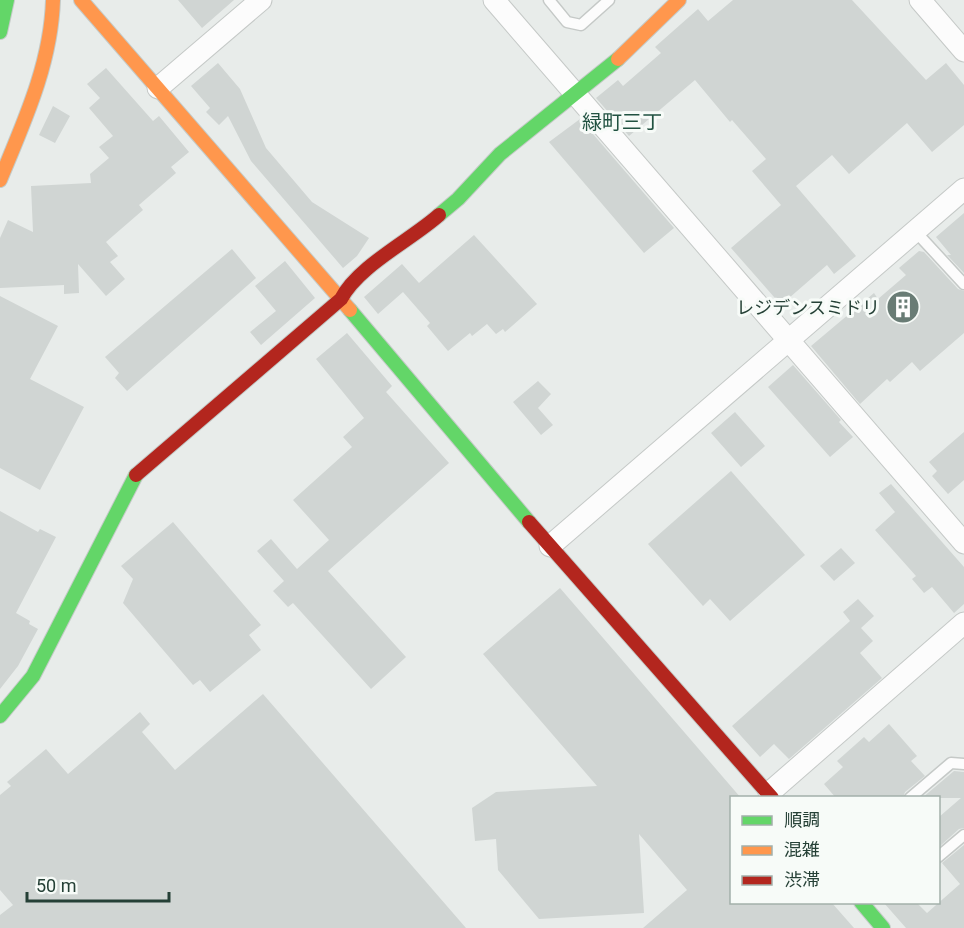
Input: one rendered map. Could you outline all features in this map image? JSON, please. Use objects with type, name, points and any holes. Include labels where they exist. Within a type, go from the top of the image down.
[{"type":"main road","points":[[0,32],[7,0]]},
{"type":"main road","points":[[0,180],[42,69],[50,40],[53,0]]},
{"type":"main road","points":[[81,0],[341,299],[550,546],[771,795]]},
{"type":"main road","points":[[0,716],[33,676],[134,477],[341,299],[346,289],[373,265],[427,226],[458,199],[500,154],[627,51],[679,0]]},
{"type":"main road","points":[[863,904],[876,910],[883,928]]},
{"type":"street","points":[[158,88],[261,0]]},
{"type":"street","points":[[494,0],[964,543]]},
{"type":"street","points":[[920,0],[964,51]]},
{"type":"street","points":[[550,546],[915,231],[961,197]]},
{"type":"street","points":[[771,795],[964,623]]},
{"type":"lane","points":[[549,0],[567,21],[581,25],[609,0]]},
{"type":"lane","points":[[915,231],[964,284]]},
{"type":"lane","points":[[912,796],[951,763],[964,764]]},
{"type":"lane","points":[[940,856],[964,835]]},
{"type":"building","points":[[178,0],[234,0],[202,28]]},
{"type":"building","points":[[733,0],[852,0],[926,80],[946,63],[964,85],[964,125],[932,152],[907,123],[849,174],[832,155],[796,186],[856,256],[834,274],[827,265],[781,305],[731,248],[781,205],[752,171],[766,159],[732,120],[730,122],[695,80],[629,136],[596,98],[618,80],[623,86],[661,53],[655,47],[698,9],[708,21]]},
{"type":"building","points":[[218,63],[240,89],[266,148],[312,202],[369,238],[357,256],[343,268],[251,161],[228,116],[219,125],[206,112],[210,108],[191,86]]},
{"type":"building","points":[[106,68],[153,121],[159,116],[189,152],[171,167],[176,173],[139,205],[143,210],[106,242],[118,256],[110,262],[125,279],[106,296],[78,264],[79,293],[64,294],[64,285],[0,288],[0,238],[8,220],[33,232],[31,186],[91,183],[90,174],[109,158],[99,147],[113,136],[89,108],[100,98],[87,84]]},
{"type":"building","points":[[53,106],[70,116],[55,143],[39,135]]},
{"type":"building","points":[[580,119],[674,228],[644,253],[549,142]]},
{"type":"building","points":[[964,213],[964,273],[947,255],[951,255],[936,237]]},
{"type":"building","points":[[474,235],[537,304],[505,332],[503,329],[496,334],[487,324],[472,336],[470,333],[448,351],[427,326],[430,323],[403,292],[378,314],[364,297],[402,264],[419,283]]},
{"type":"building","points":[[232,249],[256,278],[127,391],[115,378],[119,373],[105,357]]},
{"type":"building","points":[[919,251],[924,252],[958,289],[964,291],[964,333],[920,371],[912,362],[890,382],[887,379],[860,404],[811,346],[874,293],[878,299],[906,275],[899,268]]},
{"type":"building","points":[[285,261],[315,298],[261,345],[250,332],[276,311],[255,286]]},
{"type":"building","points":[[0,296],[58,326],[30,379],[84,407],[40,490],[0,468]]},
{"type":"building","points":[[347,333],[392,386],[386,392],[449,463],[328,571],[406,657],[371,689],[293,603],[288,607],[273,591],[284,581],[257,551],[271,539],[297,569],[329,540],[293,500],[352,447],[343,437],[364,418],[316,359]]},
{"type":"building","points":[[793,365],[853,437],[830,457],[768,387]]},
{"type":"building","points":[[538,381],[551,394],[538,408],[553,425],[541,435],[513,402]]},
{"type":"building","points":[[735,412],[765,446],[741,467],[711,433]]},
{"type":"building","points":[[964,432],[964,480],[948,494],[932,476],[937,471],[929,462]]},
{"type":"building","points":[[731,471],[805,555],[730,621],[710,599],[703,606],[648,544]]},
{"type":"building","points":[[891,484],[964,567],[964,604],[954,613],[932,587],[924,593],[912,579],[916,576],[875,530],[895,512],[879,493]]},
{"type":"building","points":[[0,511],[38,532],[40,529],[56,537],[16,613],[38,629],[18,666],[0,689]]},
{"type":"building","points":[[173,522],[261,625],[249,635],[261,650],[210,692],[200,680],[193,685],[123,603],[133,579],[121,566]]},
{"type":"building","points":[[841,548],[855,563],[834,581],[820,566]]},
{"type":"building","points":[[560,588],[739,796],[730,796],[730,904],[833,904],[854,928],[643,928],[687,890],[639,834],[644,913],[539,919],[498,870],[496,839],[475,841],[472,808],[496,792],[597,786],[483,654]]},
{"type":"building","points":[[858,599],[874,616],[861,628],[873,641],[860,653],[882,678],[789,759],[774,744],[760,757],[732,726],[850,621],[843,612]]},
{"type":"building","points":[[263,694],[466,928],[0,928],[0,915],[13,905],[0,890],[0,795],[11,786],[7,782],[46,749],[68,774],[140,712],[150,724],[142,732],[175,770]]},
{"type":"building","points":[[889,724],[917,756],[911,761],[925,776],[905,792],[904,796],[834,796],[824,784],[843,767],[837,761],[864,737],[869,742]]},
{"type":"building","points":[[954,771],[964,772],[964,828],[959,829],[940,846],[940,816],[961,798],[924,796]]},
{"type":"building","points":[[964,845],[964,928],[906,928],[885,904],[918,904],[927,913],[940,904],[960,884],[942,863]]},
{"type":"traffic: fast","points":[[0,32],[7,0]]},
{"type":"traffic: fast","points":[[439,215],[458,199],[500,154],[618,59]]},
{"type":"traffic: fast","points":[[350,310],[529,522]]},
{"type":"traffic: fast","points":[[0,716],[33,676],[136,475]]},
{"type":"traffic: fast","points":[[863,904],[883,928]]},
{"type":"traffic: slow","points":[[0,180],[42,70],[53,0]]},
{"type":"traffic: slow","points":[[81,0],[350,310]]},
{"type":"traffic: slow","points":[[618,59],[679,0]]},
{"type":"traffic: jam","points":[[136,475],[341,299],[360,275],[439,215]]},
{"type":"traffic: jam","points":[[529,522],[770,796]]},
{"type":"place","name":"レジデンスミドリ","points":[[903,307]]},
{"type":"district","name":"緑町三丁","points":[[622,122]]}]
